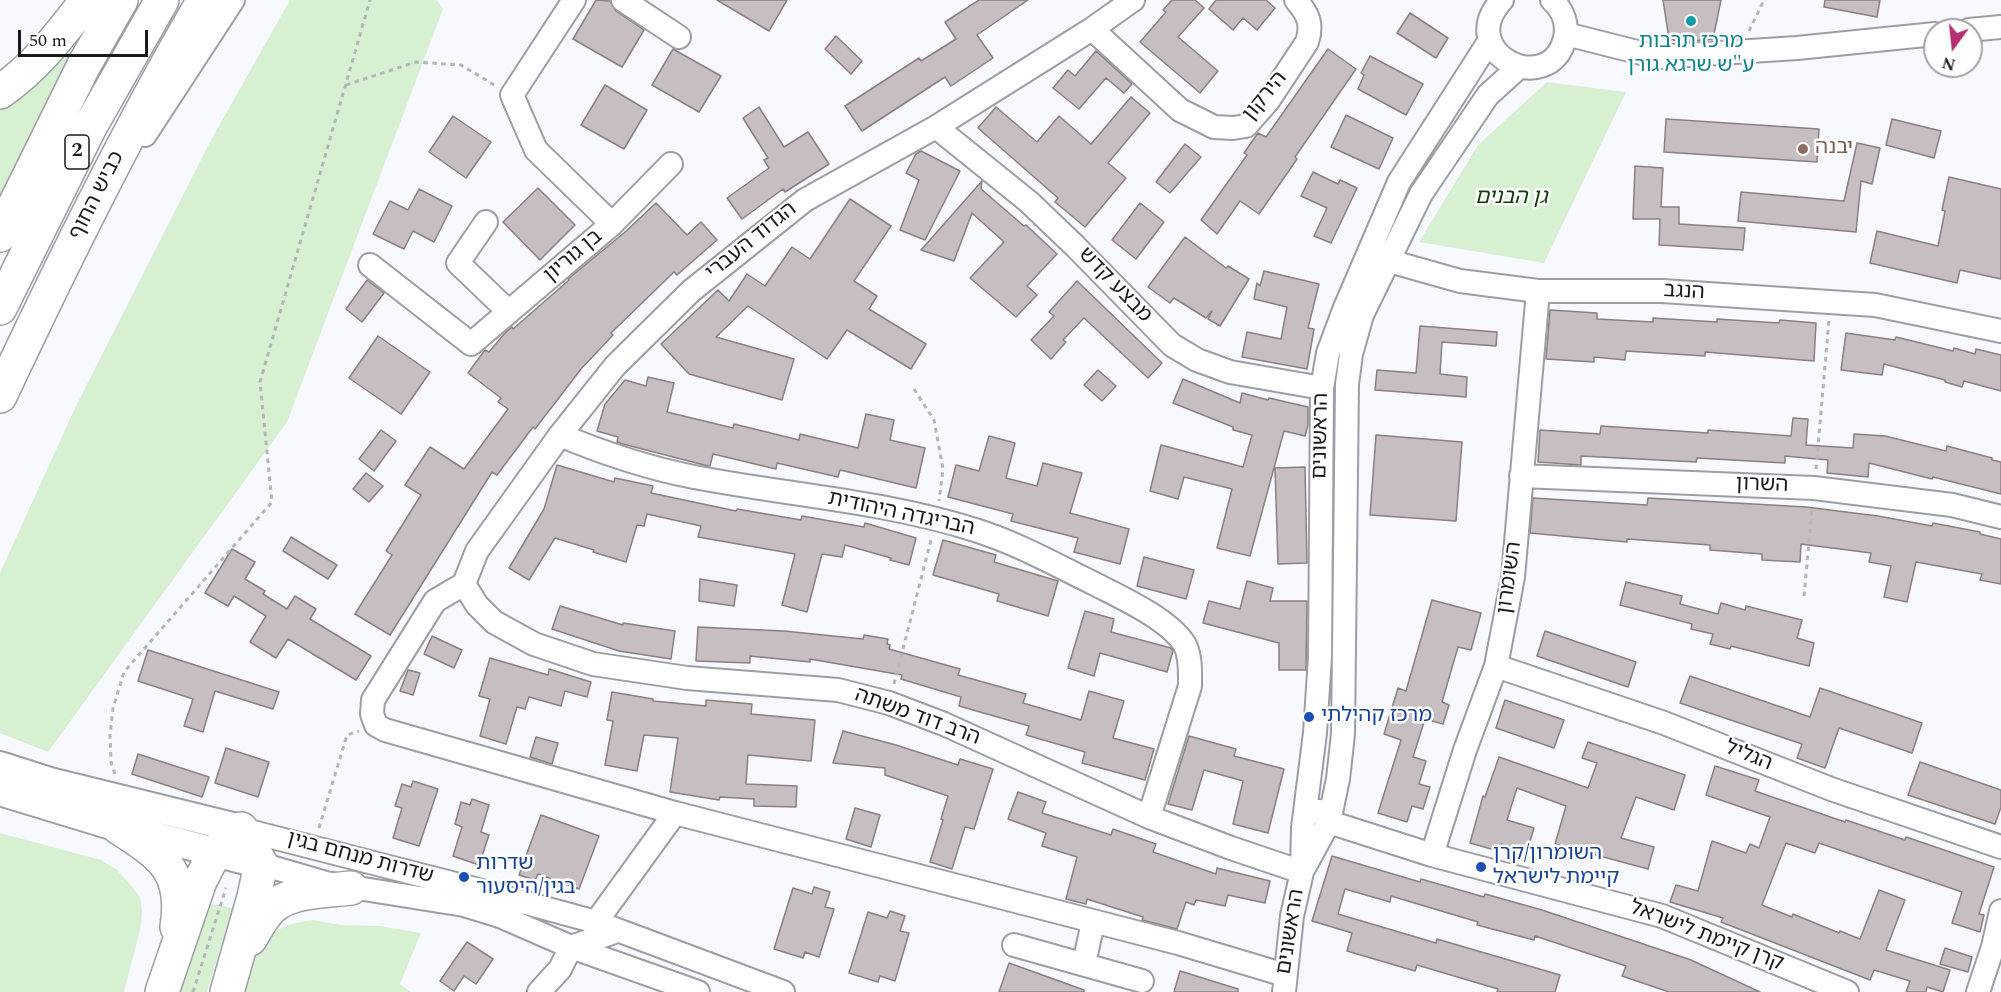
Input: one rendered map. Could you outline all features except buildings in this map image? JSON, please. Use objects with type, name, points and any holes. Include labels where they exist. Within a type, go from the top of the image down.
[{"type":"highway","points":[[0,92],[49,50],[87,0]]},
{"type":"highway","points":[[0,235],[84,65],[121,0]]},
{"type":"highway","name":"כביש החוף","points":[[0,308],[91,125],[162,0]]},
{"type":"highway","name":"כביש החוף","points":[[0,396],[75,242],[170,59],[204,0]]},
{"type":"highway","points":[[118,827],[152,850],[174,876],[179,893],[179,913],[165,981]]},
{"type":"highway","points":[[165,981],[227,889],[261,864],[241,829],[215,852],[227,889],[238,959]]},
{"type":"highway","points":[[227,992],[238,959],[271,908],[312,892],[351,888]]},
{"type":"main road","name":"שדרות מנחם בגין","points":[[0,766],[50,782],[241,829]]},
{"type":"main road","name":"שדרות מנחם בגין","points":[[0,791],[118,827],[261,864]]},
{"type":"street","points":[[75,242],[233,0]]},
{"type":"street","points":[[574,0],[512,95],[536,150],[612,224]]},
{"type":"street","points":[[623,0],[679,37]]},
{"type":"street","name":"הגדוד העברי","points":[[464,584],[477,551],[560,435],[615,366],[691,291],[805,200],[936,127],[1092,29],[1133,0]]},
{"type":"street","name":"הירקון","points":[[1092,29],[1180,110],[1214,127],[1233,128],[1246,126],[1268,101],[1307,42],[1310,20],[1296,0]]},
{"type":"street","points":[[1492,3],[1489,24],[1490,40],[1496,52],[1506,62],[1519,67],[1531,68],[1543,65],[1560,51],[1566,34],[1566,23],[1557,2]]},
{"type":"street","points":[[1983,29],[2001,27]]},
{"type":"street","points":[[1566,34],[1657,57],[1797,48],[1923,35]]},
{"type":"street","name":"הראשונים","points":[[1302,872],[1329,822],[1338,779],[1343,734],[1347,384],[1351,354],[1399,182],[1490,40]]},
{"type":"street","points":[[1553,58],[1616,48]]},
{"type":"street","name":"הראשונים","points":[[1284,984],[1292,916],[1302,872],[1304,828],[1315,734],[1320,657],[1322,388],[1328,353],[1344,310],[1378,257],[1488,95],[1519,67]]},
{"type":"street","name":"מבצע קדש","points":[[936,127],[1029,202],[1172,345],[1197,360],[1230,372],[1322,388]]},
{"type":"street","name":"בן גוריון","points":[[370,265],[471,344],[612,224],[671,164]]},
{"type":"street","points":[[486,222],[458,263],[508,312]]},
{"type":"street","name":"הנגב","points":[[1378,257],[1460,281],[1538,291],[1662,291],[1875,305],[2001,331]]},
{"type":"street","name":"השומרון","points":[[1432,855],[1465,750],[1496,666],[1513,577],[1538,291]]},
{"type":"street","name":"הבריגדה היהודית","points":[[560,435],[603,453],[692,477],[898,510],[977,531],[1032,553],[1149,613],[1185,646],[1190,665],[1190,686],[1149,817]]},
{"type":"street","name":"השרון","points":[[1521,476],[1814,488],[1952,505],[2001,517]]},
{"type":"street","points":[[464,584],[435,601],[373,700],[372,714],[376,725],[385,730],[675,813],[1178,943],[1284,984]]},
{"type":"street","name":"הרב דוד משתה","points":[[464,584],[477,605],[494,622],[534,644],[593,664],[687,678],[838,690],[889,703],[944,724],[1149,817],[1302,872]]},
{"type":"street","name":"הגליל","points":[[1496,666],[1664,723],[1831,789],[2001,847]]},
{"type":"street","points":[[1309,782],[1313,800],[1320,813],[1329,822]]},
{"type":"street","points":[[538,992],[560,969],[571,947],[606,927],[675,813]]},
{"type":"street","name":"קרן קיימת לישראל","points":[[1329,822],[1432,855],[1662,916],[1847,992]]},
{"type":"street","name":"שדרות מנחם בגין","points":[[241,829],[413,872],[606,927],[783,992]]},
{"type":"street","name":"שדרות מנחם בגין","points":[[261,864],[351,888],[464,905],[500,916],[571,947],[698,992]]},
{"type":"street","points":[[1978,992],[1993,947],[2001,911]]},
{"type":"street","points":[[1084,964],[1094,922]]},
{"type":"street","points":[[1014,945],[1142,981]]},
{"type":"path","points":[[116,777],[111,762],[110,735],[113,708],[124,672],[272,502],[260,382],[370,0]]},
{"type":"path","points":[[1740,51],[1764,0]]},
{"type":"path","points":[[345,85],[416,62],[461,65],[512,95]]},
{"type":"path","points":[[1804,596],[1831,302]]},
{"type":"path","points":[[889,703],[936,519],[943,469],[934,420],[914,389]]},
{"type":"path","points":[[317,836],[347,735],[376,725]]},
{"type":"path","points":[[193,992],[227,889]]},
{"type":"green space","points":[[290,0],[437,0],[443,9],[287,422],[48,752],[0,733],[0,573],[75,408],[211,140]]},
{"type":"green space","points":[[92,31],[0,208],[0,107],[30,87]]},
{"type":"green space","name":"גן הבנים","points":[[1547,82],[1626,92],[1544,263],[1419,242],[1478,145]]},
{"type":"green space","points":[[0,833],[101,860],[117,870],[140,897],[141,926],[124,992],[0,992]]},
{"type":"green space","points":[[207,903],[233,908],[207,992],[176,992]]},
{"type":"green space","points":[[314,920],[340,925],[380,926],[421,933],[400,984],[410,992],[243,992],[258,951],[265,941],[283,927]]},
{"type":"place","name":"מרכז תרבות ע\"ש שרגא גורן","points":[[1691,21]]},
{"type":"place","name":"יבנה","points":[[1803,149]]},
{"type":"place","name":"מרכז קהילתי","points":[[1309,717]]},
{"type":"place","name":"השומרון/קרן קיימת לישראל","points":[[1481,867]]},
{"type":"place","name":"שדרות בגין/היסעור","points":[[464,877]]}]
